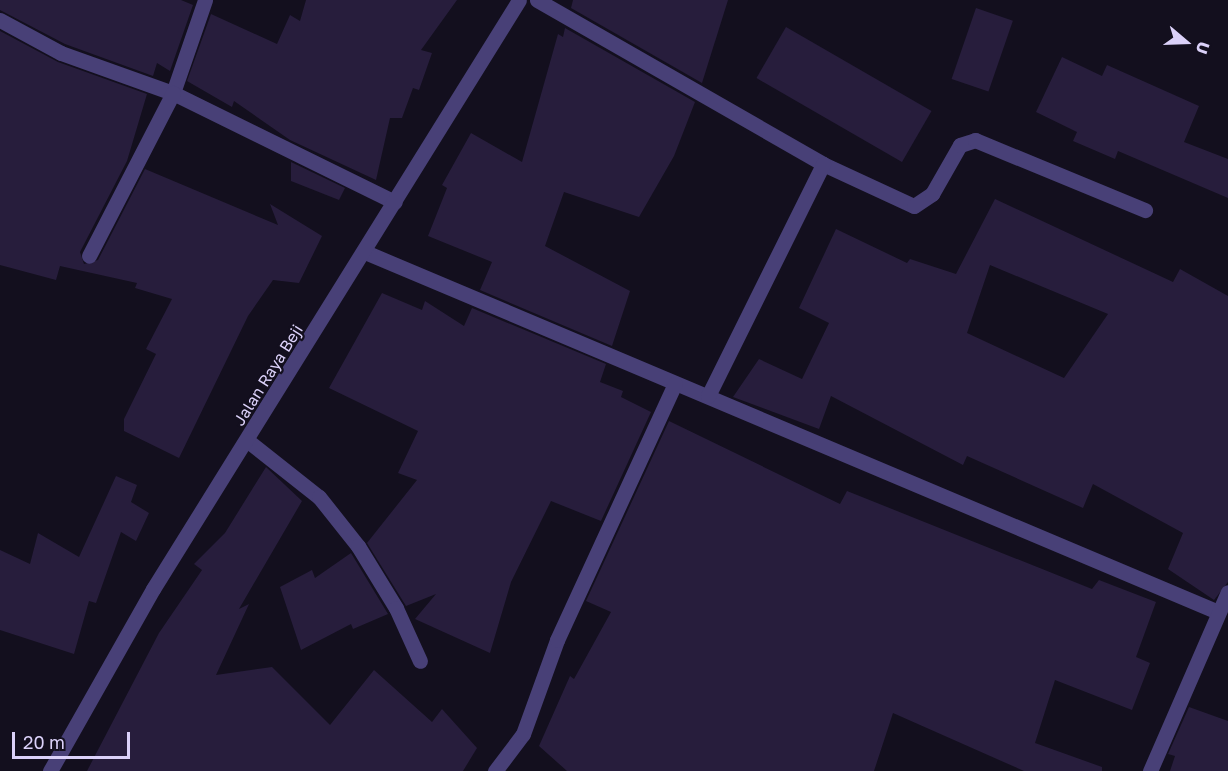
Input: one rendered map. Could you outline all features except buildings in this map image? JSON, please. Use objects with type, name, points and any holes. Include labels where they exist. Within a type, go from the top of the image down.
[{"type":"street","points":[[89,256],[173,93],[205,0]]},
{"type":"street","name":"Jalan Raya Beji","points":[[50,771],[153,589],[248,441],[519,0]]},
{"type":"street","points":[[537,0],[823,164],[914,206],[932,194],[960,145],[975,140],[1145,210]]},
{"type":"street","points":[[0,20],[61,53],[173,93],[395,202]]},
{"type":"street","points":[[708,396],[823,164]]},
{"type":"street","points":[[365,252],[495,302],[675,384],[1218,612]]},
{"type":"street","points":[[495,771],[522,734],[557,640],[675,384]]},
{"type":"street","points":[[248,441],[319,497],[358,546],[396,608],[420,661]]},
{"type":"street","points":[[1150,771],[1228,592]]}]
